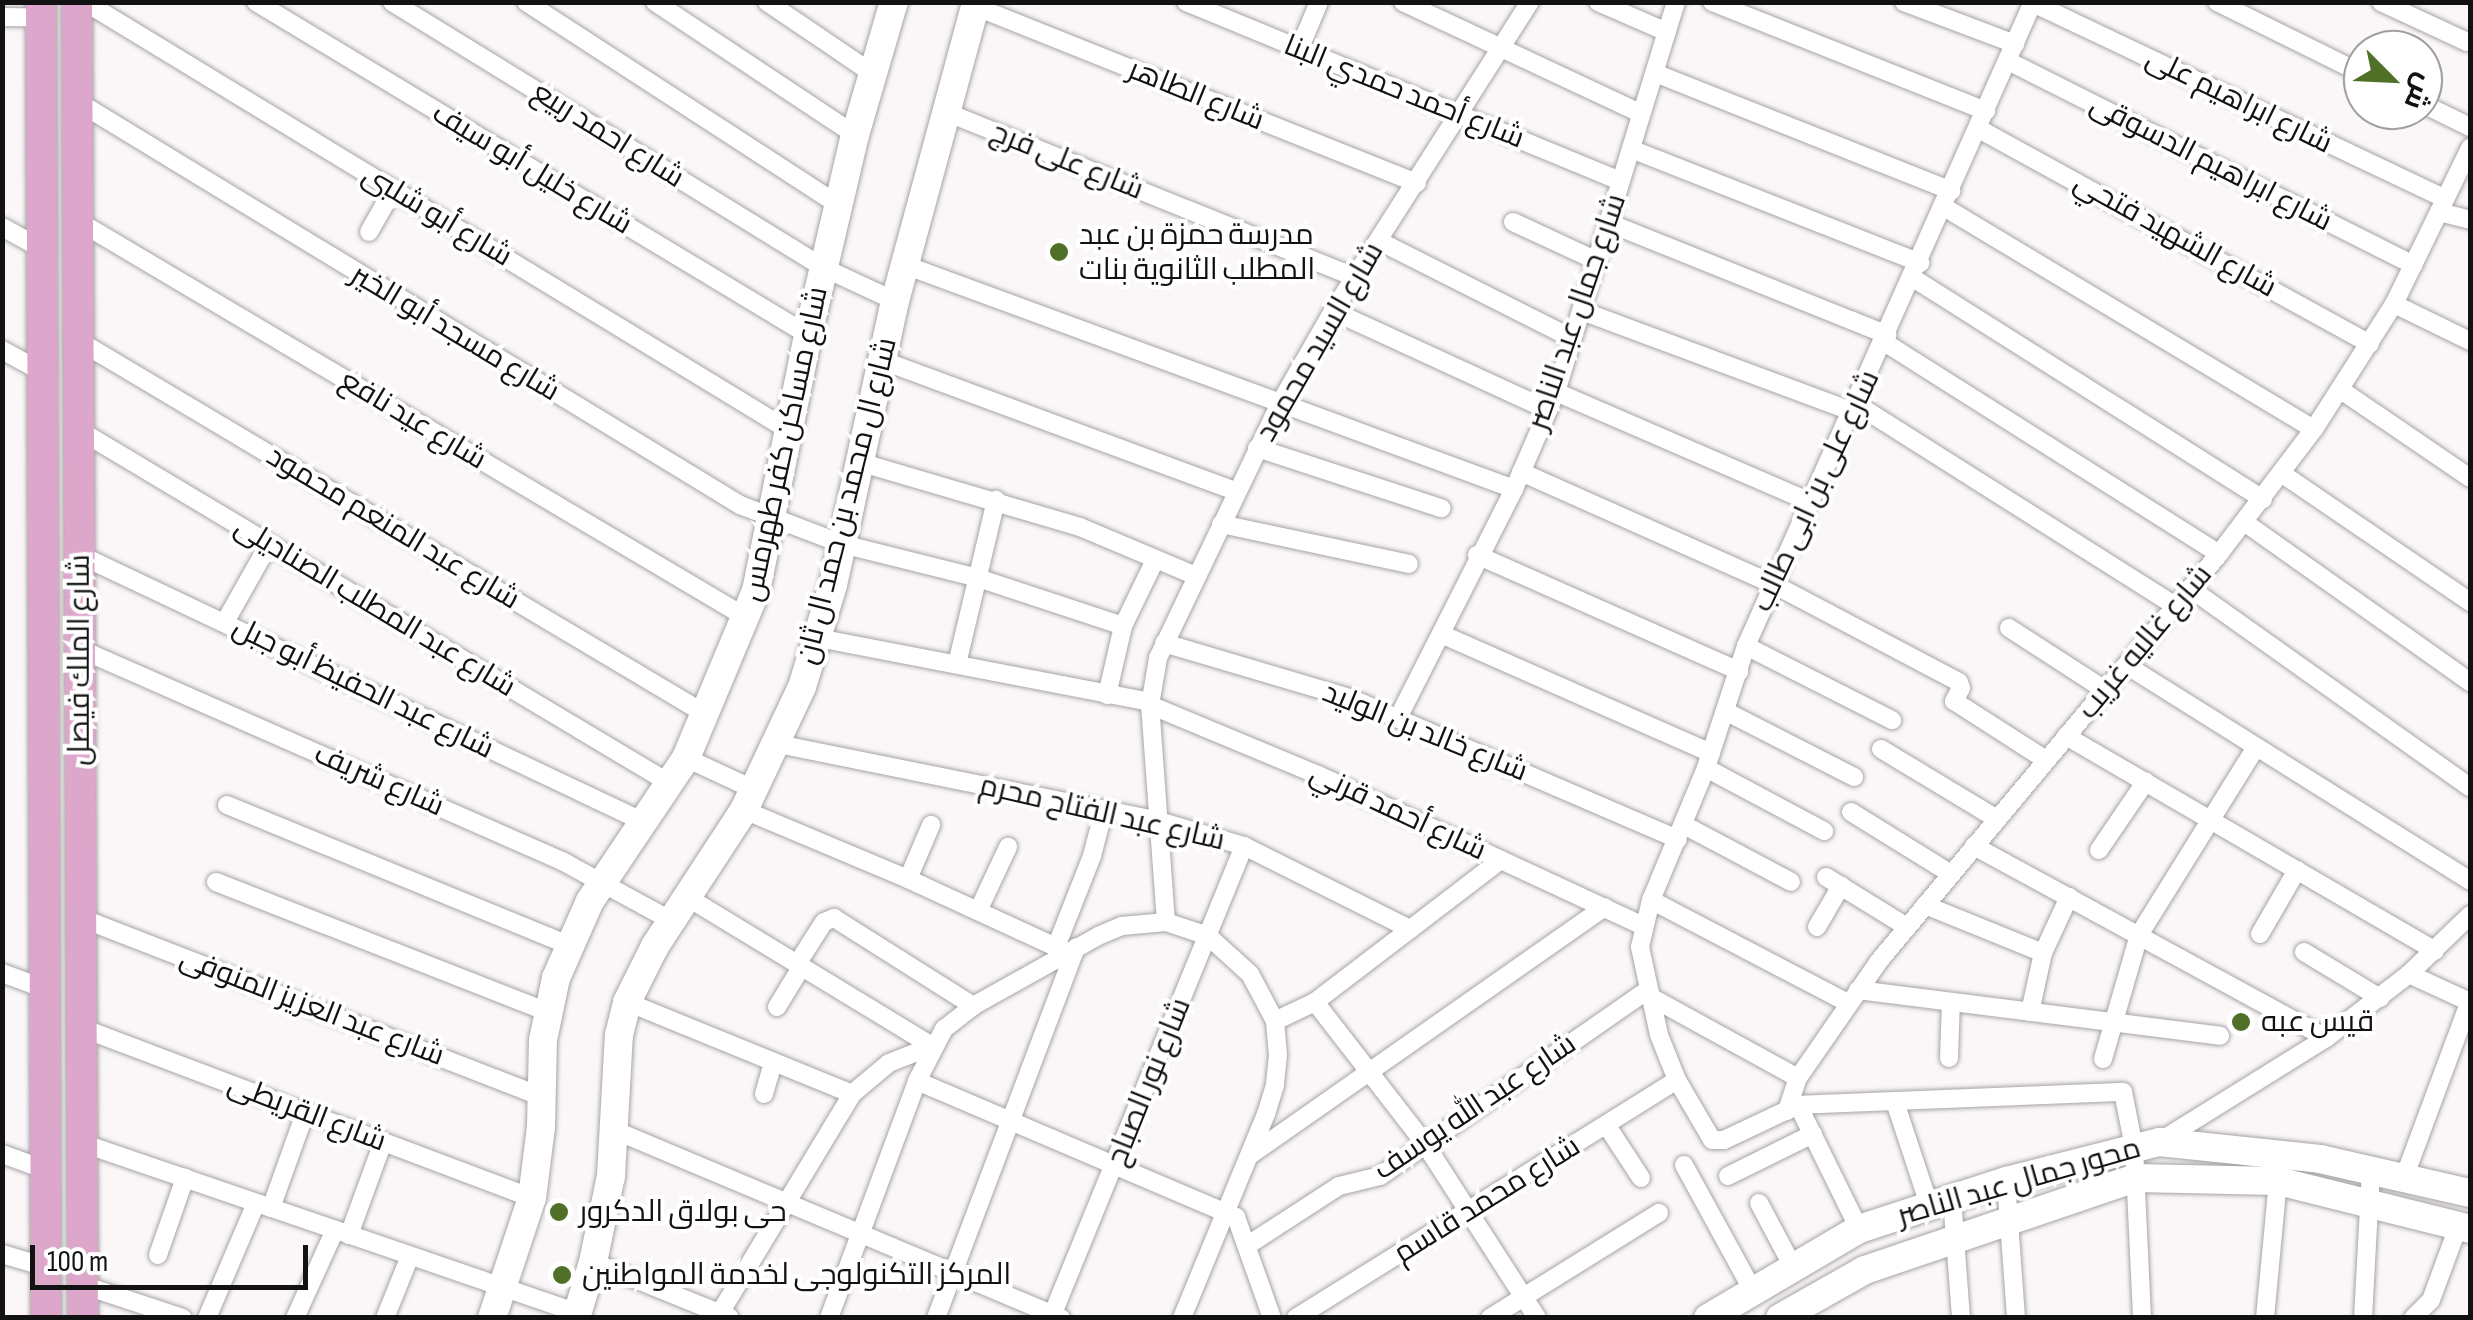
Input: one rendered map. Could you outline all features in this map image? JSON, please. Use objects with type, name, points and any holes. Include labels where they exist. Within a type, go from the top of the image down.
[{"type":"main road","name":"شارع الملك فيصل","points":[[77,2],[84,1318]]},
{"type":"main road","name":"شارع الملك فيصل","points":[[41,10],[46,1318]]},
{"type":"main road","points":[[44,688],[63,697],[81,683]]},
{"type":"main road","points":[[44,749],[65,735],[81,741]]},
{"type":"street","name":"شارع أبو شلبى","points":[[85,2],[788,430]]},
{"type":"street","name":"شارع خليل أبو سيف","points":[[256,2],[808,336]]},
{"type":"street","name":"شارع احمد ربيع","points":[[392,2],[824,268],[895,301]]},
{"type":"street","points":[[526,2],[838,205]]},
{"type":"street","points":[[654,2],[855,135]]},
{"type":"street","points":[[767,2],[872,73]]},
{"type":"street","name":"شارع أحمد حمدي البنا","points":[[1186,2],[1221,9],[1299,50],[1622,181]]},
{"type":"street","points":[[1299,50],[1319,2]]},
{"type":"street","points":[[1403,2],[1640,114]]},
{"type":"street","name":"شارع السيد محمود","points":[[1166,922],[1155,820],[1150,703],[1164,643],[1279,405],[1333,311],[1530,2]]},
{"type":"street","points":[[1598,2],[1668,32]]},
{"type":"street","name":"شارع جمال عبد الناصر","points":[[1398,718],[1517,480],[1556,392],[1676,2]]},
{"type":"street","name":"شارع الشهيد فتحي","points":[[1712,2],[1982,120],[2370,344]]},
{"type":"street","name":"شارع ابراهيم الدسوقى","points":[[1904,2],[2012,53],[2414,265]]},
{"type":"street","points":[[2217,2],[2343,64]]},
{"type":"street","points":[[2381,2],[2467,42]]},
{"type":"street","name":"شارع على بن ابى طالب","points":[[1792,1108],[1718,1142],[1708,1136],[1677,1080],[1647,993],[1640,948],[1643,926],[1650,900],[1709,760],[1746,646],[2033,3]]},
{"type":"street","name":"شارع ابراهيم على","points":[[2033,3],[2470,220]]},
{"type":"street","name":"شارع مساكن كفر طهرمس","points":[[492,1318],[532,1198],[547,1012],[569,945],[602,882],[646,823],[686,758],[747,618],[773,520],[788,430],[838,205],[890,4]]},
{"type":"street","name":"شارع ال محمد بن حمد ال ثان","points":[[577,1315],[611,1176],[620,1035],[627,1002],[639,973],[749,800],[778,744],[818,638],[895,301],[975,4]]},
{"type":"street","name":"شارع الطاهر","points":[[975,4],[1418,183]]},
{"type":"street","points":[[2,17],[41,10]]},
{"type":"street","points":[[1655,73],[1948,199],[2314,429]]},
{"type":"street","name":"شارع مسجد أبو الخير","points":[[78,102],[724,496],[773,520],[842,544],[978,578],[1123,626]]},
{"type":"street","name":"شارع على فرج","points":[[946,112],[1354,278]]},
{"type":"street","points":[[2443,114],[2470,127]]},
{"type":"street","name":"شارع غاليه غريب","points":[[1792,1108],[1798,1078],[1853,996],[2220,554],[2342,390],[2394,304],[2470,148]]},
{"type":"street","points":[[1632,149],[1916,270],[2263,498]]},
{"type":"street","points":[[369,232],[393,190]]},
{"type":"street","name":"شارع عيد نافع","points":[[78,222],[747,618]]},
{"type":"street","points":[[1513,222],[1597,261]]},
{"type":"street","points":[[1608,222],[1886,338],[2220,554]]},
{"type":"street","points":[[2,227],[42,249]]},
{"type":"street","points":[[1379,241],[1573,339]]},
{"type":"street","points":[[905,264],[1279,405],[1517,480],[1773,584],[1959,682],[1961,688],[1954,701],[2046,760]]},
{"type":"street","points":[[2394,304],[2470,341]]},
{"type":"street","points":[[1333,311],[1548,410]]},
{"type":"street","points":[[1582,311],[1854,408],[2176,606]]},
{"type":"street","name":"شارع عبد المنعم محمود","points":[[79,341],[707,714]]},
{"type":"street","points":[[2,350],[42,372]]},
{"type":"street","points":[[882,360],[1236,491]]},
{"type":"street","points":[[2342,390],[2470,478]]},
{"type":"street","points":[[1556,392],[1810,502]]},
{"type":"street","name":"شارع عبد المطلب الصناديلى","points":[[79,430],[671,784]]},
{"type":"street","points":[[1257,448],[1440,508]]},
{"type":"street","points":[[859,462],[1080,527],[1196,576]]},
{"type":"street","points":[[2281,473],[2470,602]]},
{"type":"street","points":[[957,664],[996,500]]},
{"type":"street","points":[[2244,522],[2470,682]]},
{"type":"street","points":[[1221,524],[1408,564]]},
{"type":"street","points":[[225,622],[269,544]]},
{"type":"street","name":"شارع عبد الحفيظ أبو جبل","points":[[80,555],[646,823]]},
{"type":"street","points":[[1477,555],[1739,670]]},
{"type":"street","points":[[1107,694],[1123,626],[1154,560]]},
{"type":"street","points":[[2191,589],[2470,787]]},
{"type":"street","points":[[2010,628],[2105,690]]},
{"type":"street","points":[[1441,634],[1709,760],[1824,831]]},
{"type":"street","name":"شارع أحمد قرني","points":[[818,638],[1150,703],[1318,774],[1643,926]]},
{"type":"street","name":"شارع خالد بن الوليد","points":[[1164,643],[1302,682],[1398,718],[1681,832],[1791,882]]},
{"type":"street","points":[[1746,646],[1892,720]]},
{"type":"street","name":"شارع شريف","points":[[80,648],[602,882],[680,909],[799,965],[932,1046]]},
{"type":"street","points":[[2126,665],[2470,881]]},
{"type":"street","points":[[1725,711],[1854,777]]},
{"type":"street","points":[[2066,736],[2435,950]]},
{"type":"street","name":"شارع عبد الفتاح محرم","points":[[778,744],[1155,820],[1244,846],[1410,929]]},
{"type":"street","points":[[2103,1059],[2139,935],[2256,746]]},
{"type":"street","points":[[1881,749],[1997,819]]},
{"type":"street","points":[[686,758],[749,800],[1067,950]]},
{"type":"street","points":[[2099,850],[2146,780]]},
{"type":"street","points":[[227,804],[569,945]]},
{"type":"street","points":[[936,1318],[1011,1120],[1067,950],[1104,810]]},
{"type":"street","points":[[1851,812],[1952,874]]},
{"type":"street","points":[[908,878],[931,825]]},
{"type":"street","name":"شارع نور الصباح","points":[[1055,1316],[1244,846]]},
{"type":"street","points":[[1974,846],[2326,1038]]},
{"type":"street","points":[[978,911],[1008,847]]},
{"type":"street","points":[[1275,1021],[1315,1002],[1501,860]]},
{"type":"street","points":[[2260,934],[2297,870]]},
{"type":"street","points":[[216,882],[547,1012]]},
{"type":"street","points":[[1817,927],[1833,882],[1907,928]]},
{"type":"street","points":[[2030,1012],[2042,953],[2069,897]]},
{"type":"street","points":[[1650,900],[1853,996],[1951,1002],[2220,1036]]},
{"type":"street","points":[[1925,905],[2042,953]]},
{"type":"street","points":[[1249,1157],[1604,907]]},
{"type":"street","name":"شارع عبد العزيز المنوفى","points":[[82,918],[542,1097]]},
{"type":"street","points":[[778,1007],[824,922],[834,918],[974,1006]]},
{"type":"street","points":[[829,1318],[917,1080],[944,1029],[974,1006],[1067,950],[1122,926],[1166,922],[1208,936],[1250,974],[1275,1021],[1275,1085],[1182,1318]]},
{"type":"street","points":[[2142,1318],[2135,1178],[2146,1144],[2326,1038],[2410,974],[2468,922]]},
{"type":"street","points":[[2304,952],[2380,998]]},
{"type":"street","points":[[2,973],[45,989]]},
{"type":"street","points":[[2404,1178],[2470,1001],[2410,974]]},
{"type":"street","points":[[1647,993],[1798,1078]]},
{"type":"street","name":"شارع عبد الله يوسف","points":[[1248,1246],[1340,1186],[1380,1176],[1647,993]]},
{"type":"street","points":[[627,1002],[852,1094]]},
{"type":"street","points":[[1315,1002],[1425,1144],[1537,1318]]},
{"type":"street","points":[[1949,1058],[1951,1002]]},
{"type":"street","name":"شارع القريطى","points":[[82,1028],[532,1198]]},
{"type":"street","points":[[593,1262],[725,1316],[852,1094],[889,1063],[932,1046]]},
{"type":"street","points":[[764,1094],[773,1062]]},
{"type":"street","points":[[917,1080],[1240,1222],[1272,1318]]},
{"type":"street","name":"شارع محمد قاسم","points":[[1296,1318],[1677,1080]]},
{"type":"street","points":[[1792,1108],[2121,1091],[2146,1144]]},
{"type":"street","points":[[1895,1102],[1955,1238],[1961,1318]]},
{"type":"street","points":[[1792,1108],[1813,1134],[1859,1228]]},
{"type":"street","points":[[207,1318],[305,1112]]},
{"type":"street","points":[[1607,1126],[1641,1178]]},
{"type":"street","points":[[614,1130],[1055,1316]]},
{"type":"street","points":[[1728,1176],[1813,1134]]},
{"type":"street","points":[[295,1318],[342,1232],[383,1142]]},
{"type":"street","points":[[82,1143],[577,1315]]},
{"type":"street","name":"محور جمال عبد الناصر","points":[[1708,1318],[1792,1264],[1859,1228],[2006,1181],[2146,1144],[2280,1152],[2470,1193]]},
{"type":"street","points":[[2,1154],[46,1170]]},
{"type":"street","points":[[1684,1165],[1752,1289]]},
{"type":"street","points":[[2363,1318],[2371,1170]]},
{"type":"street","name":"محور جمال عبد الناصر","points":[[1780,1318],[1865,1270],[2135,1178],[2169,1175],[2278,1181],[2464,1228]]},
{"type":"street","points":[[158,1255],[185,1178]]},
{"type":"street","points":[[2006,1181],[2016,1318]]},
{"type":"street","points":[[2266,1318],[2278,1181]]},
{"type":"street","points":[[1760,1203],[1792,1264]]},
{"type":"street","points":[[1490,1318],[1659,1213]]},
{"type":"street","points":[[2413,1318],[2430,1300],[2464,1228]]},
{"type":"street","points":[[2,1254],[46,1267]]},
{"type":"street","points":[[385,1318],[410,1256]]},
{"type":"street","points":[[83,1285],[183,1318]]},
{"type":"place","name":"مدرسة حمزة بن عبد المطلب الثانوية بنات","points":[[1059,252]]},
{"type":"place","name":"قيس عبه","points":[[2241,1022]]},
{"type":"place","name":"حى بولاق الدكرور","points":[[559,1212]]},
{"type":"place","name":"المركز التكنولوجى لخدمة المواطنين","points":[[562,1275]]}]
